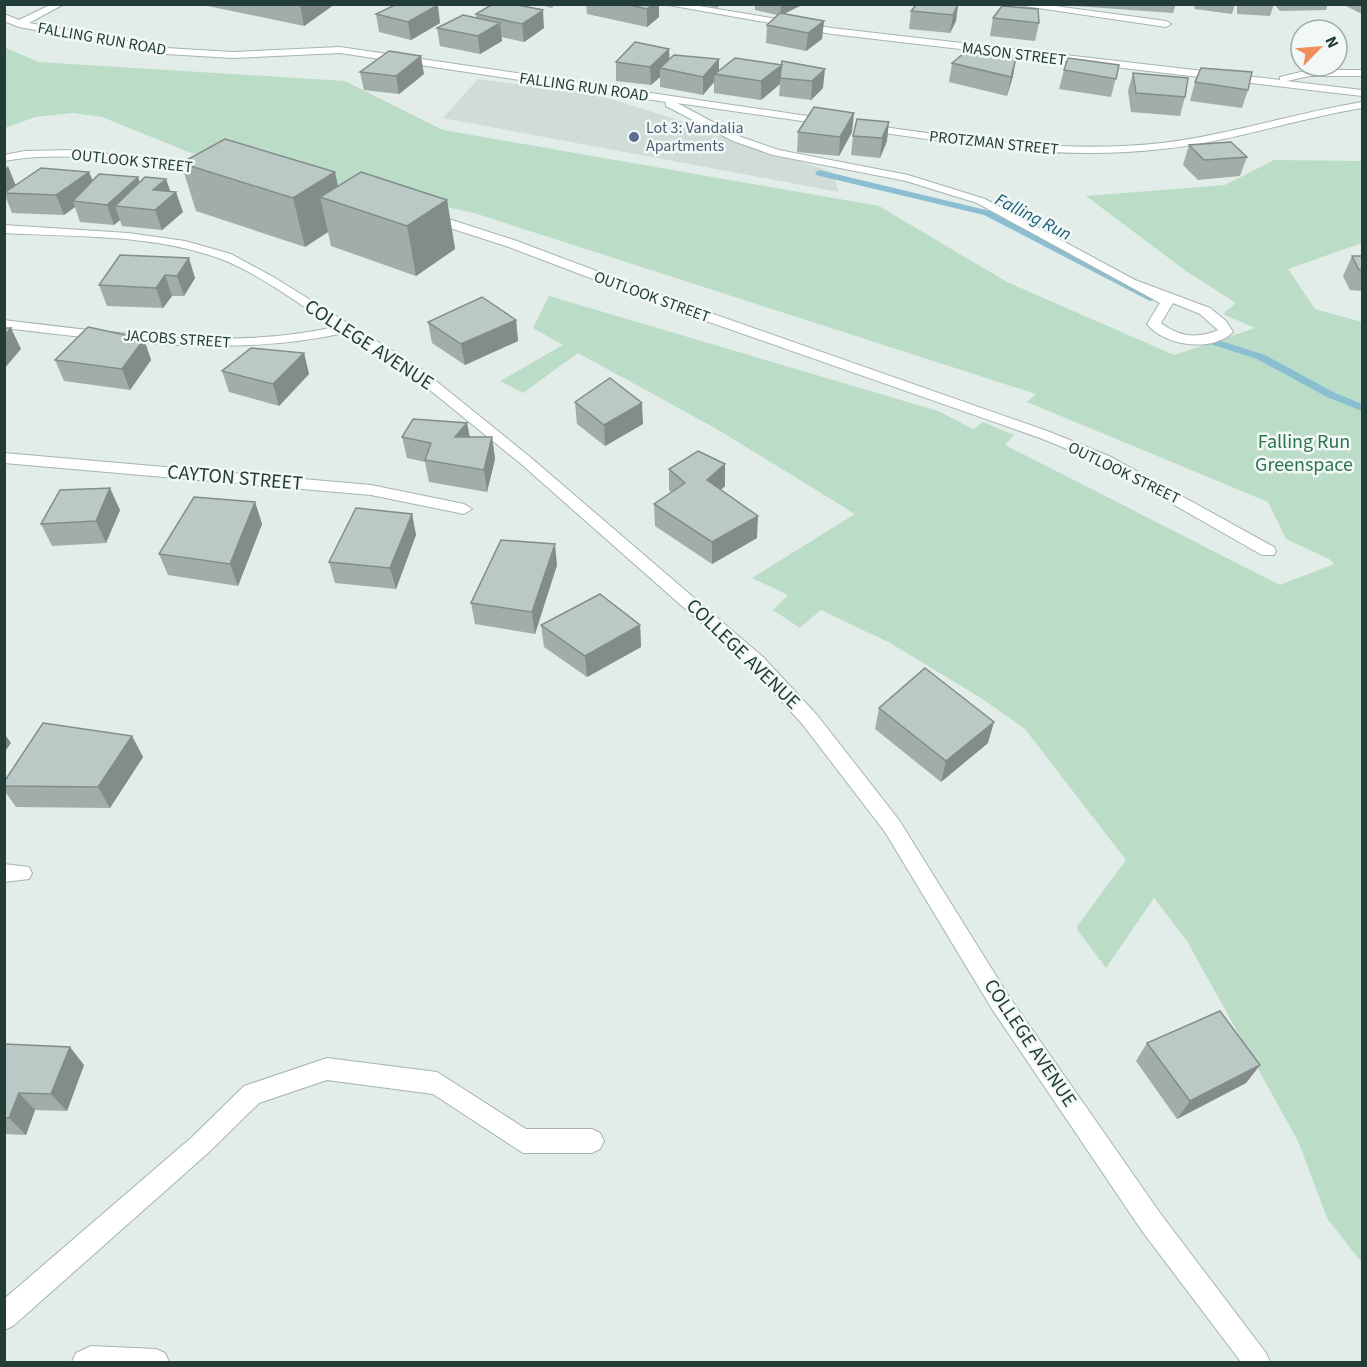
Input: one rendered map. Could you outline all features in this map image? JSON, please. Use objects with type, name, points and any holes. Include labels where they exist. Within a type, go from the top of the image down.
[{"type":"street","points":[[19,24],[60,4]]},
{"type":"street","name":"MASON STREET","points":[[667,4],[832,32],[1362,93]]},
{"type":"street","points":[[1015,4],[1166,24]]},
{"type":"street","name":"FALLING RUN ROAD","points":[[4,17],[19,24],[166,51],[233,55],[340,50],[661,99],[737,139],[777,153],[908,178],[981,201],[1130,283],[1167,302],[1154,324],[1173,338],[1191,341],[1213,338],[1226,332],[1221,324],[1205,311],[1130,283]]},
{"type":"street","points":[[1270,82],[1309,73],[1362,73]]},
{"type":"street","name":"PROTZMAN STREET","points":[[661,99],[1031,150],[1100,152],[1164,146],[1362,105]]},
{"type":"street","name":"OUTLOOK STREET","points":[[4,158],[31,154],[63,154],[225,171]]},
{"type":"street","name":"OUTLOOK STREET","points":[[420,214],[510,243],[687,310],[1055,439],[1104,459],[1268,551]]},
{"type":"street","name":"COLLEGE AVENUE","points":[[4,229],[128,237],[185,245],[226,257],[349,328],[415,371],[533,467],[757,662],[810,720],[892,826],[1000,1002],[1151,1222],[1257,1362]]},
{"type":"street","name":"JACOBS STREET","points":[[4,324],[214,343],[281,343],[317,337],[349,328]]},
{"type":"street","name":"CAYTON STREET","points":[[4,458],[372,490],[464,509]]},
{"type":"street","points":[[4,1317],[200,1145],[252,1094],[327,1069],[437,1083],[523,1141],[592,1141]]},
{"type":"street","points":[[85,1362],[91,1359],[156,1362]]},
{"type":"shaded area","name":"Lot 3: Vandalia Apartments","points":[[478,79],[598,95],[672,118],[832,172],[839,192],[443,118]]},
{"type":"green space","name":"Falling Run Greenspace","points":[[4,47],[38,62],[345,81],[443,130],[879,206],[1007,282],[1174,355],[1255,328],[1223,314],[1236,303],[1186,271],[1086,196],[1225,185],[1274,160],[1362,161],[1362,243],[1288,269],[1315,309],[1362,322],[1362,1263],[1327,1218],[1298,1141],[1187,941],[1154,898],[1106,968],[1076,928],[1126,860],[1025,729],[981,698],[890,643],[821,610],[800,628],[773,610],[788,595],[752,578],[855,514],[715,428],[578,353],[523,393],[500,381],[563,345],[533,328],[549,296],[938,411],[973,429],[983,422],[1014,435],[1005,445],[1280,585],[1334,564],[1329,559],[1286,539],[1268,502],[1027,402],[1036,394],[474,213],[191,153],[102,117],[73,113],[35,117],[5,128]]},
{"type":"building","points":[[397,4],[438,5],[408,22],[376,14]]},
{"type":"building","points":[[493,4],[513,4],[543,10],[522,24],[476,14]]},
{"type":"building","points":[[625,4],[653,4],[647,9]]},
{"type":"building","points":[[917,4],[958,4],[953,15],[911,11]]},
{"type":"building","points":[[1002,6],[1038,9],[1039,23],[993,18]]},
{"type":"building","points":[[780,13],[824,21],[808,33],[767,25]]},
{"type":"building","points":[[463,15],[500,23],[478,36],[437,28]]},
{"type":"building","points":[[635,42],[669,49],[650,67],[616,62]]},
{"type":"building","points":[[969,49],[1016,58],[1011,77],[952,63]]},
{"type":"building","points":[[389,51],[421,56],[396,76],[360,72]]},
{"type":"building","points":[[674,55],[719,59],[703,77],[660,68]]},
{"type":"building","points":[[735,58],[782,65],[761,81],[715,74]]},
{"type":"building","points":[[1068,58],[1119,65],[1116,79],[1064,70]]},
{"type":"building","points":[[782,61],[825,69],[812,81],[780,78]]},
{"type":"building","points":[[1201,68],[1252,72],[1248,90],[1195,82]]},
{"type":"building","points":[[1133,73],[1188,78],[1185,97],[1136,93]]},
{"type":"building","points":[[814,107],[854,113],[840,137],[798,132]]},
{"type":"building","points":[[857,119],[889,122],[882,138],[853,136]]},
{"type":"building","points":[[225,139],[335,172],[293,198],[181,163]]},
{"type":"building","points":[[1231,142],[1247,157],[1204,160],[1189,145]]},
{"type":"building","points":[[41,168],[89,172],[56,195],[4,193]]},
{"type":"building","points":[[361,172],[447,200],[407,226],[320,197]]},
{"type":"building","points":[[99,174],[138,177],[107,205],[73,201]]},
{"type":"building","points":[[145,177],[166,179],[153,190],[176,192],[155,210],[115,206]]},
{"type":"building","points":[[120,255],[189,258],[177,276],[165,275],[156,288],[99,285]]},
{"type":"building","points":[[1352,256],[1362,256],[1362,270],[1359,270]]},
{"type":"building","points":[[482,297],[516,320],[461,344],[428,322]]},
{"type":"building","points":[[88,327],[144,339],[122,369],[55,360]]},
{"type":"building","points":[[4,328],[11,328],[4,336]]},
{"type":"building","points":[[251,348],[304,353],[273,384],[222,371]]},
{"type":"building","points":[[610,378],[642,403],[604,425],[575,402]]},
{"type":"building","points":[[413,419],[467,423],[455,437],[492,437],[484,470],[425,460],[431,443],[402,437]]},
{"type":"building","points":[[698,451],[725,464],[707,480],[758,516],[712,542],[654,504],[685,483],[669,469]]},
{"type":"building","points":[[110,488],[96,521],[41,524],[60,490]]},
{"type":"building","points":[[194,497],[255,502],[230,564],[159,554]]},
{"type":"building","points":[[356,508],[412,514],[390,568],[329,562]]},
{"type":"building","points":[[501,540],[555,544],[532,612],[471,603]]},
{"type":"building","points":[[600,594],[640,625],[585,656],[541,625]]},
{"type":"building","points":[[925,668],[994,722],[946,761],[879,708]]},
{"type":"building","points":[[43,723],[132,736],[98,787],[4,786],[4,782]]},
{"type":"building","points":[[1220,1011],[1260,1065],[1190,1101],[1147,1043]]},
{"type":"building","points":[[4,1044],[70,1047],[51,1094],[19,1093],[9,1118],[4,1118]]},
{"type":"waterway","name":"Falling Run","points":[[819,173],[987,213],[1153,299]]},
{"type":"waterway","name":"Falling Run","points":[[1208,340],[1261,357],[1331,395],[1362,408]]},
{"type":"place","name":"Lot 3: Vandalia Apartments","points":[[634,137]]}]
